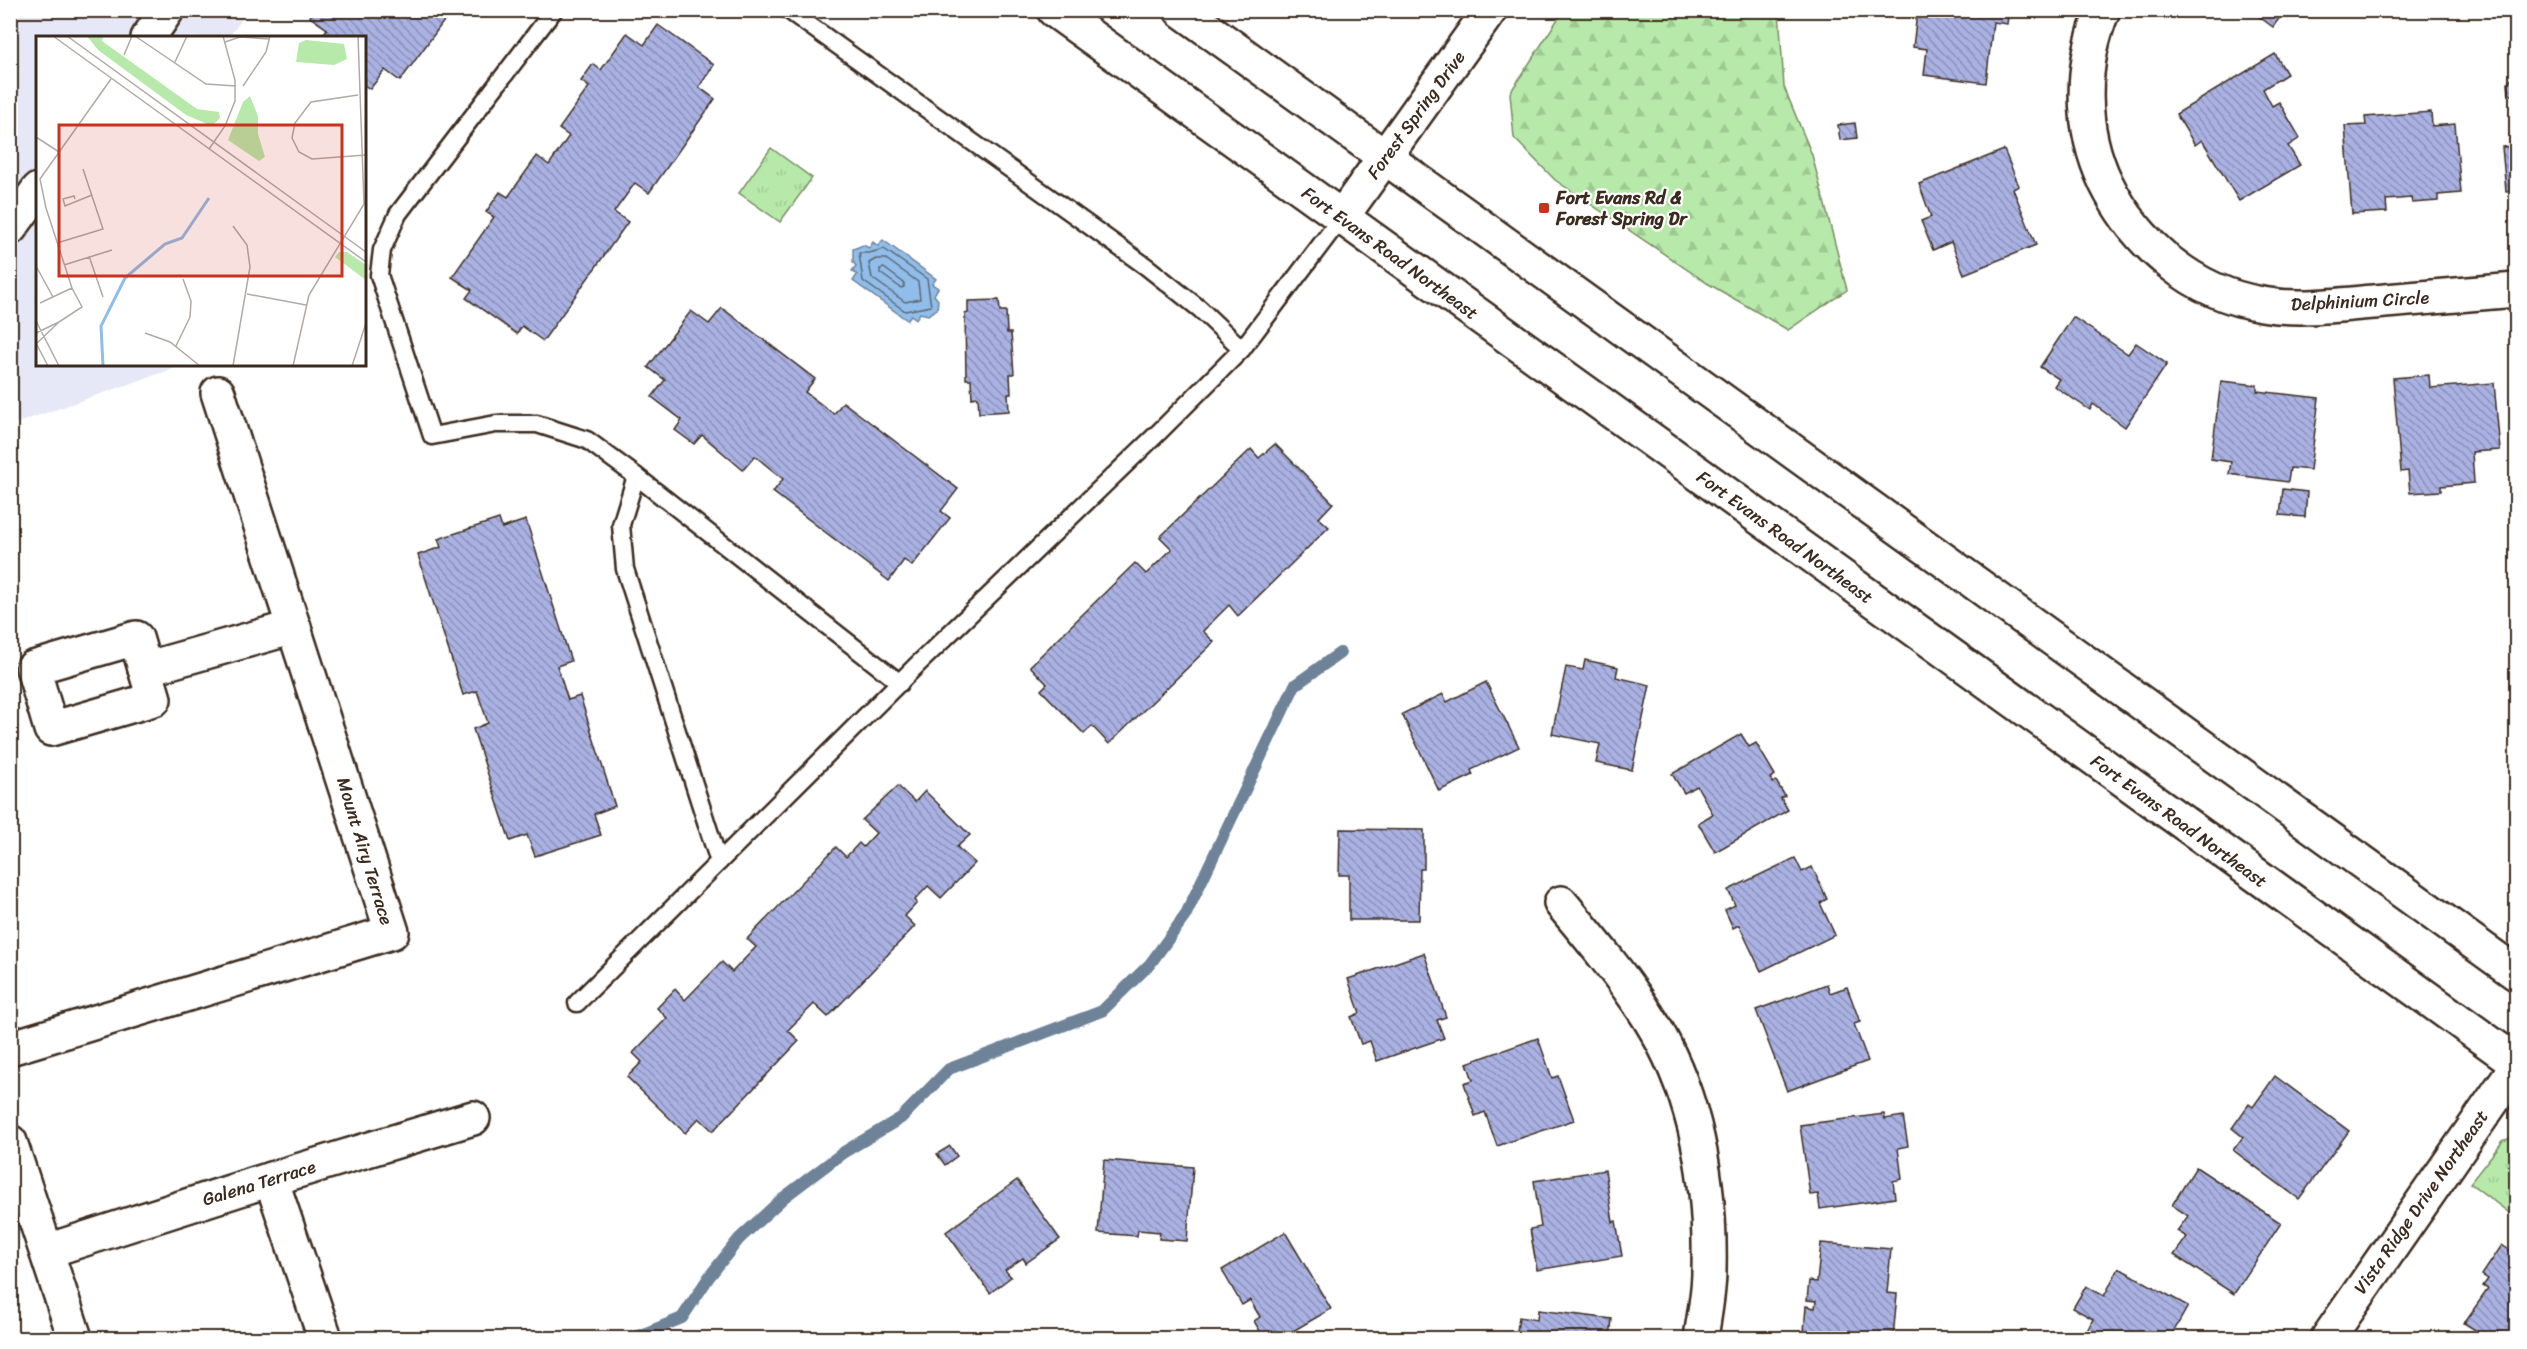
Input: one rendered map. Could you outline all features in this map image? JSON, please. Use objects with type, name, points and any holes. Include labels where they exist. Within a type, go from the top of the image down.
[{"type":"street","points":[[149,36],[167,10]]},
{"type":"street","name":"Fort Evans Road Northeast","points":[[1054,10],[2517,1062]]},
{"type":"street","points":[[1181,10],[2517,973]]},
{"type":"street","name":"Forest Spring Drive","points":[[1341,218],[1490,10]]},
{"type":"street","name":"Delphinium Circle","points":[[2103,10],[2094,32],[2086,75],[2088,124],[2099,168],[2117,205],[2144,241],[2178,270],[2218,291],[2261,304],[2306,307],[2517,290]]},
{"type":"street","points":[[10,228],[36,193]]},
{"type":"street","name":"Mount Airy Terrace","points":[[10,1048],[392,932],[218,393]]},
{"type":"street","points":[[145,669],[294,627]]},
{"type":"street","points":[[1561,903],[1612,965],[1650,1020],[1679,1080],[1698,1140],[1709,1205],[1709,1274],[1701,1338]]},
{"type":"street","name":"Vista Ridge Drive Northeast","points":[[2328,1338],[2517,1067]]},
{"type":"street","name":"Galena Terrace","points":[[47,1251],[271,1179],[473,1118]]},
{"type":"street","points":[[10,1142],[75,1338]]},
{"type":"street","points":[[271,1179],[325,1338]]},
{"type":"lane","points":[[554,10],[398,214],[381,250],[380,275],[432,436],[496,424],[537,424],[587,440],[900,683]]},
{"type":"lane","points":[[788,10],[1147,267],[1200,309],[1242,349]]},
{"type":"lane","points":[[578,1003],[900,683],[1242,349],[1341,218]]},
{"type":"lane","points":[[636,476],[621,525],[625,569],[719,862]]},
{"type":"shaded area","points":[[10,11],[248,11],[230,36],[36,36],[36,366],[181,366],[11,425]]},
{"type":"green space","points":[[1563,11],[1779,11],[1784,87],[1812,155],[1847,290],[1788,330],[1707,283],[1555,180],[1514,138],[1510,93]]},
{"type":"green space","points":[[771,148],[812,178],[780,222],[739,193]]},
{"type":"green space","points":[[2516,1136],[2516,1218],[2470,1183],[2503,1141]]},
{"type":"water","points":[[883,240],[936,279],[932,284],[938,288],[934,295],[938,300],[937,309],[928,315],[920,313],[916,319],[911,315],[907,320],[853,281],[857,275],[852,271],[856,266],[853,262],[853,249],[863,245],[869,248],[873,242],[878,246]]},
{"type":"building","points":[[314,10],[452,10],[400,81],[385,70],[370,89],[366,86],[366,36],[322,36],[327,29],[310,17]]},
{"type":"building","points":[[1891,10],[2009,10],[2007,24],[1993,22],[1986,83],[1924,75],[1927,49],[1913,47],[1917,13]]},
{"type":"building","points":[[2250,10],[2285,10],[2273,27]]},
{"type":"building","points":[[658,25],[714,65],[699,87],[715,99],[649,193],[635,183],[614,212],[628,222],[543,341],[522,326],[517,334],[466,298],[472,290],[452,277],[494,217],[486,212],[500,192],[508,197],[537,156],[549,165],[569,136],[559,129],[589,87],[581,81],[593,64],[601,70],[627,33],[644,45]]},
{"type":"building","points":[[2275,54],[2287,74],[2263,89],[2272,106],[2279,102],[2300,138],[2288,146],[2300,165],[2239,201],[2202,140],[2195,145],[2176,114]]},
{"type":"building","points":[[2516,76],[2516,100],[2509,93],[2508,83]]},
{"type":"building","points":[[2431,112],[2432,126],[2455,124],[2461,193],[2438,195],[2438,201],[2412,203],[2411,198],[2386,200],[2387,212],[2352,214],[2345,126],[2366,125],[2365,117]]},
{"type":"building","points":[[2516,118],[2516,190],[2506,191],[2502,147],[2515,146],[2513,119]]},
{"type":"building","points":[[1855,123],[1857,138],[1840,140],[1838,125]]},
{"type":"building","points":[[2004,150],[2019,186],[2013,189],[2036,245],[1964,274],[1951,242],[1933,250],[1921,221],[1931,217],[1919,184]]},
{"type":"building","points":[[999,300],[1000,311],[1006,311],[1007,333],[1011,333],[1014,374],[1010,374],[1009,411],[979,413],[978,397],[972,398],[971,379],[966,379],[965,314],[968,313],[968,301]]},
{"type":"building","points":[[722,308],[815,379],[805,392],[834,414],[843,402],[958,489],[941,511],[950,518],[912,566],[904,560],[889,581],[773,492],[783,479],[755,456],[743,470],[702,435],[694,444],[675,430],[682,420],[652,397],[665,380],[648,367],[691,311],[709,324]]},
{"type":"building","points":[[2073,317],[2128,354],[2136,343],[2167,364],[2125,427],[2093,404],[2090,410],[2054,386],[2059,379],[2040,367]]},
{"type":"building","points":[[2429,375],[2430,388],[2494,383],[2500,450],[2472,452],[2474,483],[2441,486],[2441,491],[2410,493],[2408,471],[2401,472],[2393,378]]},
{"type":"building","points":[[2221,381],[2257,385],[2257,391],[2319,398],[2310,470],[2290,468],[2288,482],[2229,474],[2231,462],[2211,459]]},
{"type":"building","points":[[1275,444],[1333,503],[1319,518],[1329,527],[1238,616],[1229,605],[1203,631],[1214,642],[1109,744],[1092,726],[1084,734],[1041,690],[1047,684],[1030,666],[1135,563],[1146,574],[1172,549],[1160,537],[1251,449],[1259,458]]},
{"type":"building","points":[[2283,489],[2307,492],[2305,517],[2280,515]]},
{"type":"building","points":[[499,519],[502,528],[526,520],[571,661],[557,666],[568,700],[580,696],[615,806],[594,814],[601,835],[535,856],[527,835],[510,841],[473,729],[488,723],[477,691],[463,695],[418,555],[441,547],[438,539]]},
{"type":"building","points":[[1585,660],[1618,667],[1616,677],[1650,685],[1632,770],[1596,763],[1600,744],[1552,734],[1566,667],[1583,670]]},
{"type":"building","points":[[1486,682],[1519,747],[1471,770],[1473,775],[1439,791],[1402,714],[1443,694],[1447,702]]},
{"type":"building","points":[[1741,734],[1749,747],[1756,743],[1775,775],[1770,778],[1773,783],[1776,781],[1785,796],[1781,798],[1788,810],[1715,852],[1698,823],[1713,814],[1697,786],[1684,793],[1672,774]]},
{"type":"building","points":[[898,786],[915,802],[925,791],[970,835],[957,847],[975,863],[941,898],[928,886],[905,916],[915,926],[828,1017],[814,1004],[788,1030],[799,1041],[713,1131],[699,1118],[685,1133],[627,1077],[642,1062],[633,1053],[667,1018],[657,1008],[675,989],[685,1000],[722,962],[732,972],[756,947],[747,939],[836,847],[846,857],[859,843],[863,847],[876,833],[862,820]]},
{"type":"building","points":[[1340,829],[1424,830],[1424,869],[1420,869],[1419,920],[1349,920],[1349,875],[1339,875]]},
{"type":"building","points":[[1795,858],[1802,872],[1812,867],[1827,899],[1820,903],[1835,935],[1761,971],[1739,925],[1733,928],[1725,910],[1735,905],[1728,890]]},
{"type":"building","points":[[1424,953],[1446,1017],[1437,1020],[1444,1038],[1377,1061],[1370,1041],[1361,1044],[1351,1017],[1360,1013],[1348,979]]},
{"type":"building","points":[[1827,984],[1830,993],[1847,987],[1860,1022],[1854,1024],[1868,1061],[1787,1091],[1756,1010]]},
{"type":"building","points":[[1538,1038],[1552,1078],[1558,1076],[1574,1120],[1497,1146],[1485,1112],[1475,1116],[1464,1083],[1473,1080],[1467,1063]]},
{"type":"building","points":[[2275,1076],[2349,1131],[2299,1199],[2233,1150],[2243,1137],[2232,1128],[2249,1104],[2253,1107]]},
{"type":"building","points":[[1884,1114],[1885,1119],[1903,1116],[1908,1146],[1898,1148],[1902,1179],[1893,1181],[1895,1198],[1820,1209],[1818,1194],[1810,1195],[1800,1125]]},
{"type":"building","points":[[950,1146],[957,1156],[945,1165],[937,1154]]},
{"type":"building","points":[[1104,1160],[1193,1167],[1187,1241],[1159,1239],[1160,1232],[1138,1230],[1137,1236],[1098,1233]]},
{"type":"building","points":[[2196,1167],[2281,1223],[2234,1294],[2174,1255],[2187,1237],[2177,1231],[2188,1216],[2172,1205]]},
{"type":"building","points":[[1605,1170],[1613,1222],[1616,1221],[1622,1256],[1537,1270],[1530,1229],[1541,1227],[1534,1181]]},
{"type":"building","points":[[1017,1180],[1060,1239],[1026,1263],[1023,1258],[1005,1270],[1011,1277],[990,1293],[946,1232]]},
{"type":"building","points":[[1285,1232],[1331,1309],[1281,1338],[1264,1338],[1254,1321],[1260,1317],[1250,1300],[1242,1305],[1222,1270]]},
{"type":"building","points":[[1821,1243],[1891,1249],[1887,1293],[1897,1294],[1893,1338],[1804,1332],[1806,1306],[1815,1308],[1816,1301],[1807,1300],[1809,1281],[1817,1282]]},
{"type":"building","points":[[2502,1245],[2516,1255],[2516,1338],[2488,1338],[2464,1323],[2488,1289],[2483,1286],[2488,1279],[2482,1275]]},
{"type":"building","points":[[2119,1268],[2188,1306],[2170,1338],[2091,1338],[2085,1335],[2093,1319],[2073,1308],[2086,1286],[2104,1296]]},
{"type":"building","points":[[1538,1310],[1612,1319],[1610,1338],[1516,1338],[1519,1317],[1537,1320]]},
{"type":"waterway","points":[[634,1338],[682,1318],[709,1277],[739,1239],[783,1198],[844,1152],[901,1118],[949,1069],[1102,1011],[1150,964],[1185,916],[1295,685],[1340,653]]},
{"type":"place","name":"Fort Evans Rd & Forest Spring Dr","points":[[1544,208]]}]
